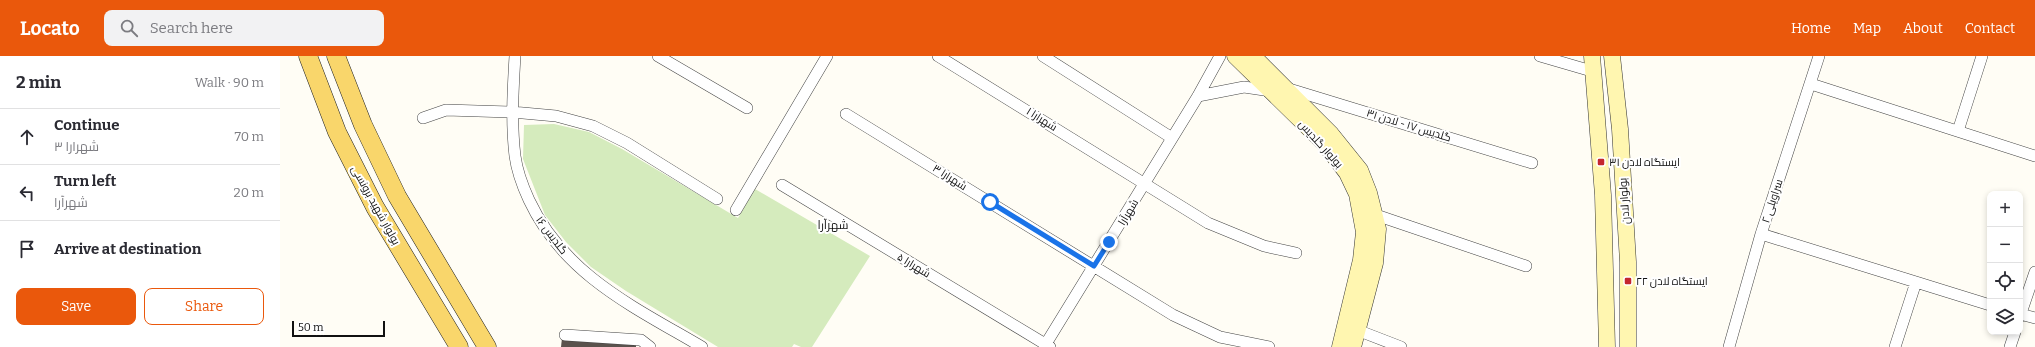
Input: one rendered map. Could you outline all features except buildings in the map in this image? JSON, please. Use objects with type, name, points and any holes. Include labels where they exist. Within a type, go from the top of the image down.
[{"type":"main road","name":"بولوار شهید برونسی","points":[[308,56],[337,132],[371,200],[459,347]]},
{"type":"main road","name":"بولوار شهید برونسی","points":[[336,56],[363,125],[397,196],[454,294],[487,347]]},
{"type":"main road","points":[[434,307],[454,294]]},
{"type":"street","name":"گلدیس ۱۶","points":[[515,56],[512,112],[515,158],[525,190],[538,219],[562,252],[587,274],[622,300],[702,347]]},
{"type":"street","points":[[658,56],[747,108]]},
{"type":"street","points":[[736,210],[827,56]]},
{"type":"street","name":"شهرارا ۱","points":[[938,56],[1208,223],[1257,244],[1296,253]]},
{"type":"street","points":[[1043,56],[1172,138]]},
{"type":"street","name":"شهرآرا","points":[[1046,346],[1198,96],[1220,56]]},
{"type":"street","name":"بولوار گلدیس","points":[[1235,56],[1278,89],[1331,134],[1360,170],[1376,215],[1378,229],[1375,263],[1353,347]]},
{"type":"street","name":"بولوار گلدیس","points":[[1254,56],[1278,89],[1325,144],[1347,173],[1357,194],[1364,232],[1362,260],[1340,347]]},
{"type":"street","points":[[1540,56],[1594,72]]},
{"type":"street","name":"بولوار لادن","points":[[1592,56],[1603,195],[1607,347]]},
{"type":"street","name":"بولوار لادن","points":[[1612,56],[1620,129],[1628,262],[1628,347]]},
{"type":"street","name":"سراویلی ۲","points":[[1729,347],[1761,234],[1819,56]]},
{"type":"street","points":[[1958,131],[1982,56]]},
{"type":"street","points":[[1811,84],[2035,156]]},
{"type":"street","name":"گلدیس ۱۷ - لادن ۳۱","points":[[1198,96],[1244,87],[1278,89],[1532,163]]},
{"type":"street","points":[[423,118],[446,110],[512,112],[556,116],[593,126],[627,143],[717,199]]},
{"type":"street","name":"شهرارا ۳","points":[[846,114],[1172,315],[1220,337],[1269,347]]},
{"type":"street","name":"شهرارا ۵","points":[[782,185],[1046,346]]},
{"type":"street","points":[[1376,215],[1526,266]]},
{"type":"street","points":[[1761,234],[1987,304]]},
{"type":"street","points":[[2023,306],[2035,272]]},
{"type":"street","points":[[1895,347],[1916,282]]},
{"type":"street","points":[[2023,316],[2035,318]]},
{"type":"street","points":[[1358,330],[1401,347]]},
{"type":"street","points":[[565,334],[641,340],[650,347]]},
{"type":"street","points":[[2010,347],[2014,335]]},
{"type":"green space","points":[[554,124],[589,132],[622,149],[738,218],[755,189],[870,256],[812,347],[801,347],[794,344],[792,347],[718,347],[626,291],[591,267],[566,242],[545,215],[523,159],[524,125]]},
{"type":"place","name":"ایستگاه لادن ۳۱","points":[[1601,162]]},
{"type":"place","name":"ایستگاه لادن ۲۲","points":[[1628,281]]},
{"type":"district","name":"شهرآرا","points":[[833,225]]},
{"type":"route","points":[[990,202],[1094,266],[1109,242]]}]
